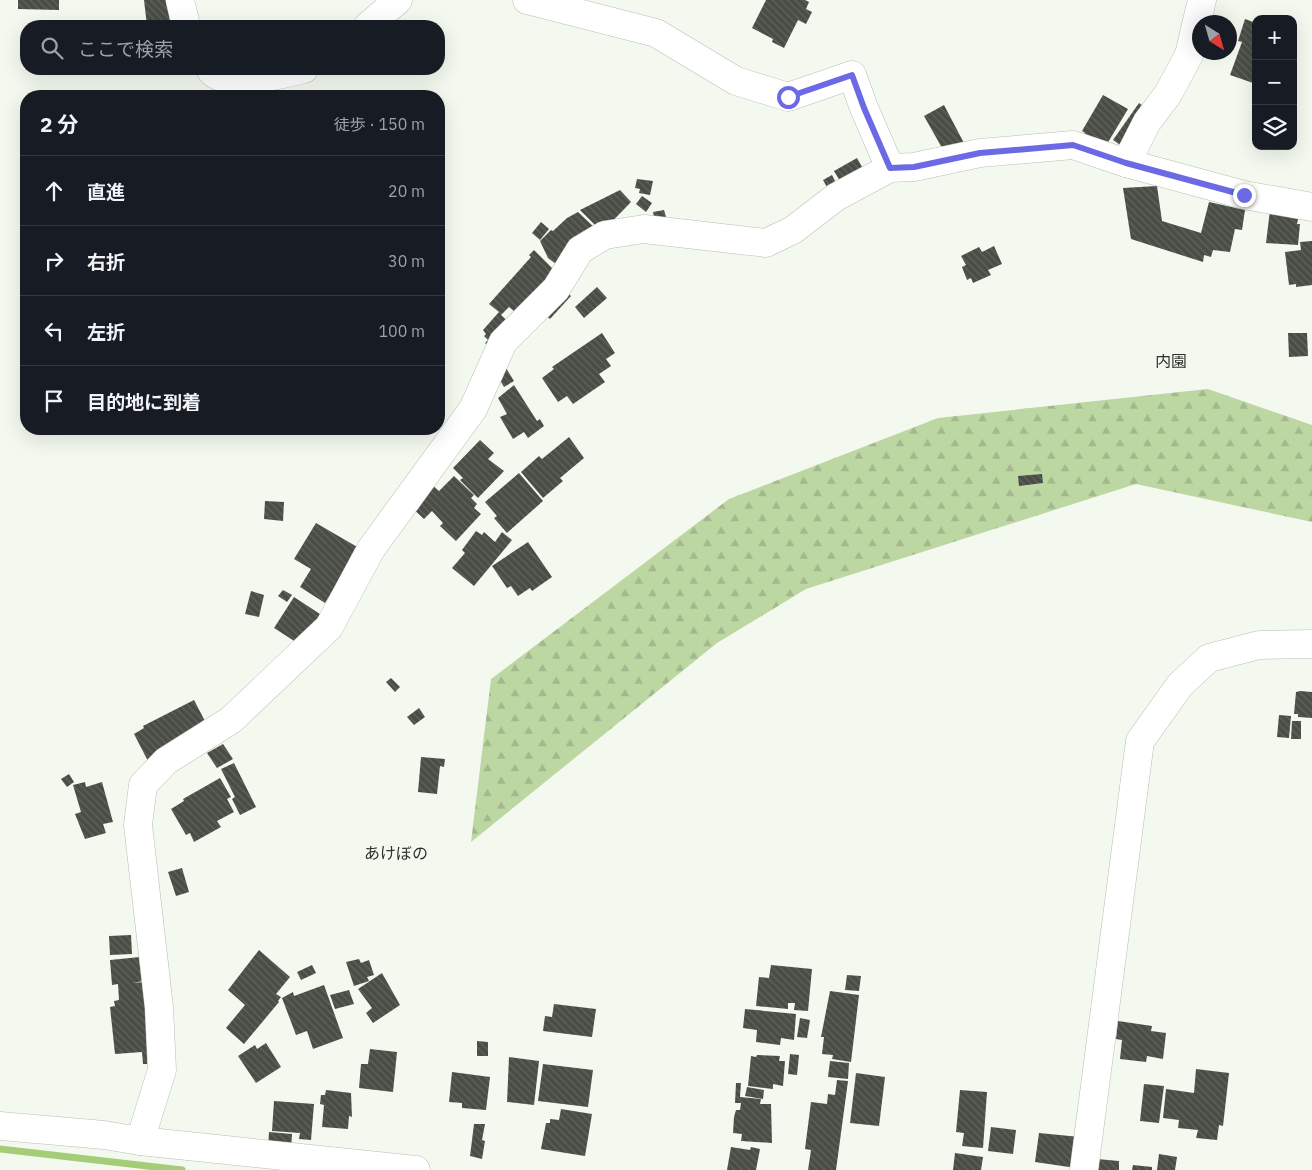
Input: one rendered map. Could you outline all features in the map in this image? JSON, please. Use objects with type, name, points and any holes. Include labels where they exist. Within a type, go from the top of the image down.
[{"type":"street","points":[[180,0],[185,20]]},
{"type":"street","points":[[375,20],[398,0]]},
{"type":"street","points":[[527,0],[656,33],[736,81],[788,97],[852,75],[890,168]]},
{"type":"street","points":[[1126,163],[1147,122],[1168,94],[1189,55],[1202,0]]},
{"type":"street","points":[[216,75],[223,78],[262,79],[279,75]]},
{"type":"street","points":[[140,1141],[162,1070],[159,1007],[138,824],[143,785],[166,761],[231,720],[329,627],[370,548],[473,408],[503,342],[556,289],[580,250],[605,235],[644,229],[766,243],[793,230],[836,198],[890,168],[914,167],[980,153],[1073,145],[1126,163],[1244,195],[1312,207]]},
{"type":"street","points":[[1084,1170],[1140,741],[1180,684],[1209,658],[1258,645],[1312,644]]},
{"type":"street","points":[[0,1126],[104,1135],[140,1141],[416,1170]]},
{"type":"green space","points":[[1208,389],[1312,425],[1312,522],[1136,484],[806,589],[717,643],[471,842],[491,679],[729,499],[938,418]]},
{"type":"building","points":[[18,0],[59,0],[59,10],[18,9]]},
{"type":"building","points":[[144,0],[172,0],[176,20],[146,20]]},
{"type":"building","points":[[766,0],[805,0],[809,2],[806,9],[812,12],[806,24],[798,20],[784,48],[772,42],[773,39],[752,28]]},
{"type":"building","points":[[1245,19],[1252,22],[1252,83],[1230,75],[1242,42],[1238,41]]},
{"type":"building","points":[[1103,95],[1128,109],[1101,154],[1080,142],[1085,133],[1082,131]]},
{"type":"building","points":[[1139,103],[1149,110],[1123,147],[1113,140]]},
{"type":"building","points":[[944,105],[965,145],[946,155],[924,116]]},
{"type":"building","points":[[857,158],[866,174],[843,186],[834,171]]},
{"type":"building","points":[[832,175],[840,191],[832,196],[823,180]]},
{"type":"building","points":[[637,179],[653,181],[650,195],[639,193],[640,189],[635,188]]},
{"type":"building","points":[[1157,186],[1162,221],[1201,233],[1209,202],[1245,210],[1242,230],[1235,229],[1230,252],[1213,250],[1211,257],[1204,255],[1203,262],[1131,239],[1123,188]]},
{"type":"building","points":[[620,190],[631,202],[602,232],[580,210]]},
{"type":"building","points":[[642,196],[652,203],[646,212],[636,204]]},
{"type":"building","points":[[664,210],[667,220],[655,222],[653,212]]},
{"type":"building","points":[[1270,210],[1298,219],[1297,224],[1300,224],[1298,245],[1266,243]]},
{"type":"building","points":[[578,212],[596,229],[556,264],[548,258],[540,241],[551,230],[553,231],[567,218]]},
{"type":"building","points":[[541,222],[549,229],[540,240],[532,233]]},
{"type":"building","points":[[1312,241],[1312,285],[1296,287],[1296,284],[1289,285],[1285,252],[1301,250],[1300,242]]},
{"type":"building","points":[[994,246],[1002,264],[988,270],[991,275],[973,283],[971,278],[967,280],[962,267],[966,265],[961,256],[979,247],[982,252]]},
{"type":"building","points":[[534,250],[559,275],[521,317],[509,307],[501,315],[513,326],[492,349],[485,343],[488,340],[484,336],[486,334],[483,330],[499,312],[489,304],[531,257],[529,255]]},
{"type":"building","points":[[597,287],[607,298],[584,318],[575,307]]},
{"type":"building","points":[[564,290],[571,296],[550,319],[543,313]]},
{"type":"building","points":[[602,333],[615,353],[606,359],[611,366],[599,374],[605,382],[573,404],[567,396],[558,402],[542,378],[554,369],[552,367]]},
{"type":"building","points":[[1288,333],[1307,333],[1308,356],[1289,357]]},
{"type":"building","points":[[506,368],[514,381],[504,387],[497,375]]},
{"type":"building","points":[[514,385],[537,421],[540,419],[544,426],[528,438],[524,432],[513,439],[500,417],[507,414],[498,398]]},
{"type":"building","points":[[569,437],[584,458],[560,478],[563,481],[543,498],[521,472],[539,456],[542,459]]},
{"type":"building","points":[[480,440],[494,453],[488,459],[504,471],[478,498],[460,480],[463,478],[453,468]]},
{"type":"building","points":[[519,473],[543,501],[507,533],[494,518],[497,516],[485,502]]},
{"type":"building","points":[[1042,474],[1043,483],[1019,486],[1018,476]]},
{"type":"building","points":[[454,476],[474,495],[471,498],[477,504],[474,508],[481,514],[456,541],[440,526],[443,523],[432,511],[424,519],[409,505],[430,483],[439,491]]},
{"type":"building","points":[[265,501],[284,502],[283,521],[264,519]]},
{"type":"building","points":[[316,523],[359,548],[325,603],[300,587],[311,569],[294,559]]},
{"type":"building","points":[[476,531],[482,535],[484,532],[495,542],[502,532],[512,540],[474,586],[452,568],[465,553],[462,550]]},
{"type":"building","points":[[528,542],[552,577],[532,591],[530,588],[518,596],[511,586],[507,588],[492,566]]},
{"type":"building","points":[[283,590],[292,595],[287,602],[278,596]]},
{"type":"building","points":[[251,591],[264,595],[259,617],[245,614]]},
{"type":"building","points":[[294,597],[323,616],[302,646],[274,628]]},
{"type":"building","points":[[391,678],[400,687],[395,692],[386,682]]},
{"type":"building","points":[[1296,692],[1312,692],[1312,718],[1298,717],[1298,714],[1294,714]]},
{"type":"building","points":[[194,700],[207,725],[148,761],[134,734],[144,728],[143,726]]},
{"type":"building","points":[[419,708],[425,717],[414,725],[407,717]]},
{"type":"building","points":[[1279,715],[1291,716],[1289,738],[1277,737]]},
{"type":"building","points":[[1292,721],[1301,721],[1301,739],[1291,739]]},
{"type":"building","points":[[223,744],[233,759],[217,768],[207,753]]},
{"type":"building","points":[[421,757],[445,759],[444,767],[440,766],[437,794],[418,792]]},
{"type":"building","points":[[234,763],[256,807],[240,815],[232,799],[235,797],[221,769]]},
{"type":"building","points":[[69,774],[74,782],[67,787],[61,779]]},
{"type":"building","points":[[220,778],[231,797],[227,799],[234,812],[217,821],[221,827],[194,842],[190,833],[186,835],[171,809],[184,801],[183,799]]},
{"type":"building","points":[[85,782],[86,787],[102,782],[113,822],[103,824],[106,833],[85,839],[75,814],[81,812],[73,785]]},
{"type":"building","points":[[182,868],[189,892],[176,896],[168,872]]},
{"type":"building","points":[[131,935],[132,954],[110,955],[109,936]]},
{"type":"building","points":[[259,950],[290,977],[276,994],[281,997],[279,1002],[244,1044],[226,1028],[245,1005],[228,990]]},
{"type":"building","points":[[140,957],[143,981],[133,983],[144,982],[152,1064],[143,1064],[142,1052],[115,1054],[110,1007],[115,1006],[114,1001],[119,1000],[118,984],[112,985],[110,960]]},
{"type":"building","points":[[359,959],[361,963],[369,960],[374,975],[367,977],[369,981],[354,986],[346,962]]},
{"type":"building","points":[[312,965],[316,973],[301,980],[297,972]]},
{"type":"building","points":[[771,965],[812,969],[808,1011],[794,1010],[795,1003],[788,1003],[788,1009],[756,1006],[759,977],[769,978]]},
{"type":"building","points":[[382,973],[400,1005],[373,1023],[366,1013],[372,1008],[358,989]]},
{"type":"building","points":[[847,975],[861,976],[859,991],[845,990]]},
{"type":"building","points":[[324,985],[343,1038],[313,1049],[307,1031],[296,1035],[282,998],[293,992],[294,996]]},
{"type":"building","points":[[349,990],[354,1004],[335,1009],[330,995]]},
{"type":"building","points":[[830,991],[859,995],[851,1062],[832,1059],[833,1055],[822,1054],[824,1037],[821,1037]]},
{"type":"building","points":[[554,1004],[596,1009],[592,1037],[543,1031],[545,1016],[552,1017]]},
{"type":"building","points":[[745,1009],[796,1014],[794,1040],[781,1038],[780,1045],[756,1042],[757,1030],[743,1028]]},
{"type":"building","points":[[800,1018],[810,1020],[807,1038],[797,1037]]},
{"type":"building","points":[[1118,1021],[1152,1026],[1151,1031],[1166,1033],[1163,1059],[1147,1056],[1146,1062],[1120,1059],[1122,1040],[1116,1039]]},
{"type":"building","points":[[477,1041],[488,1042],[488,1056],[477,1056]]},
{"type":"building","points":[[266,1043],[281,1067],[256,1083],[238,1056],[255,1045],[257,1049]]},
{"type":"building","points":[[370,1049],[397,1052],[393,1092],[359,1088],[361,1064],[368,1064]]},
{"type":"building","points":[[790,1054],[799,1055],[797,1075],[788,1074]]},
{"type":"building","points":[[757,1055],[780,1056],[779,1061],[785,1061],[783,1086],[773,1084],[773,1089],[748,1086],[751,1056],[756,1057]]},
{"type":"building","points":[[509,1057],[539,1061],[534,1105],[507,1102]]},
{"type":"building","points":[[830,1061],[849,1063],[848,1079],[828,1077]]},
{"type":"building","points":[[543,1064],[593,1070],[588,1107],[538,1101]]},
{"type":"building","points":[[1196,1069],[1229,1073],[1223,1126],[1219,1125],[1217,1140],[1196,1138],[1198,1130],[1178,1128],[1179,1120],[1163,1118],[1166,1089],[1194,1093]]},
{"type":"building","points":[[452,1072],[490,1077],[486,1110],[462,1108],[462,1103],[449,1102]]},
{"type":"building","points":[[856,1073],[885,1077],[879,1126],[850,1123]]},
{"type":"building","points":[[837,1080],[848,1081],[836,1170],[808,1170],[811,1150],[805,1149],[811,1102],[827,1104],[828,1094],[835,1095]]},
{"type":"building","points":[[736,1083],[741,1083],[740,1097],[761,1099],[760,1104],[771,1104],[772,1143],[741,1141],[742,1134],[733,1133],[734,1117],[736,1110],[740,1110],[741,1103],[735,1103]]},
{"type":"building","points":[[1144,1084],[1164,1086],[1159,1123],[1140,1121]]},
{"type":"building","points":[[747,1087],[764,1090],[763,1099],[745,1096]]},
{"type":"building","points":[[326,1090],[351,1093],[352,1117],[349,1116],[348,1129],[322,1127],[324,1105],[320,1104],[321,1095],[325,1095]]},
{"type":"building","points":[[960,1090],[987,1092],[983,1148],[962,1146],[964,1133],[956,1132]]},
{"type":"building","points":[[274,1101],[314,1104],[311,1140],[299,1139],[300,1133],[272,1131]]},
{"type":"building","points":[[561,1109],[592,1114],[585,1156],[541,1149],[546,1123],[550,1123],[550,1119],[559,1120]]},
{"type":"building","points":[[474,1124],[485,1124],[482,1140],[485,1141],[482,1159],[470,1156]]},
{"type":"building","points":[[991,1127],[1016,1130],[1013,1154],[988,1151]]},
{"type":"building","points":[[269,1132],[292,1134],[291,1150],[268,1148]]},
{"type":"building","points":[[1039,1133],[1080,1137],[1076,1168],[1035,1162]]},
{"type":"building","points":[[731,1147],[750,1150],[751,1147],[760,1149],[756,1170],[727,1170]]},
{"type":"building","points":[[955,1153],[983,1157],[981,1170],[953,1170]]},
{"type":"building","points":[[1159,1154],[1177,1157],[1175,1170],[1157,1170]]},
{"type":"building","points":[[1097,1159],[1119,1161],[1119,1170],[1096,1170]]},
{"type":"building","points":[[1133,1165],[1152,1167],[1152,1170],[1132,1170]]},
{"type":"waterway","points":[[0,1149],[182,1170]]},
{"type":"district","name":"内園","points":[[1171,361]]},
{"type":"district","name":"あけぼの","points":[[396,853]]},
{"type":"route","points":[[788,97],[824,83],[852,75],[890,168],[914,167],[980,153],[1073,145],[1126,163],[1244,195]]}]
